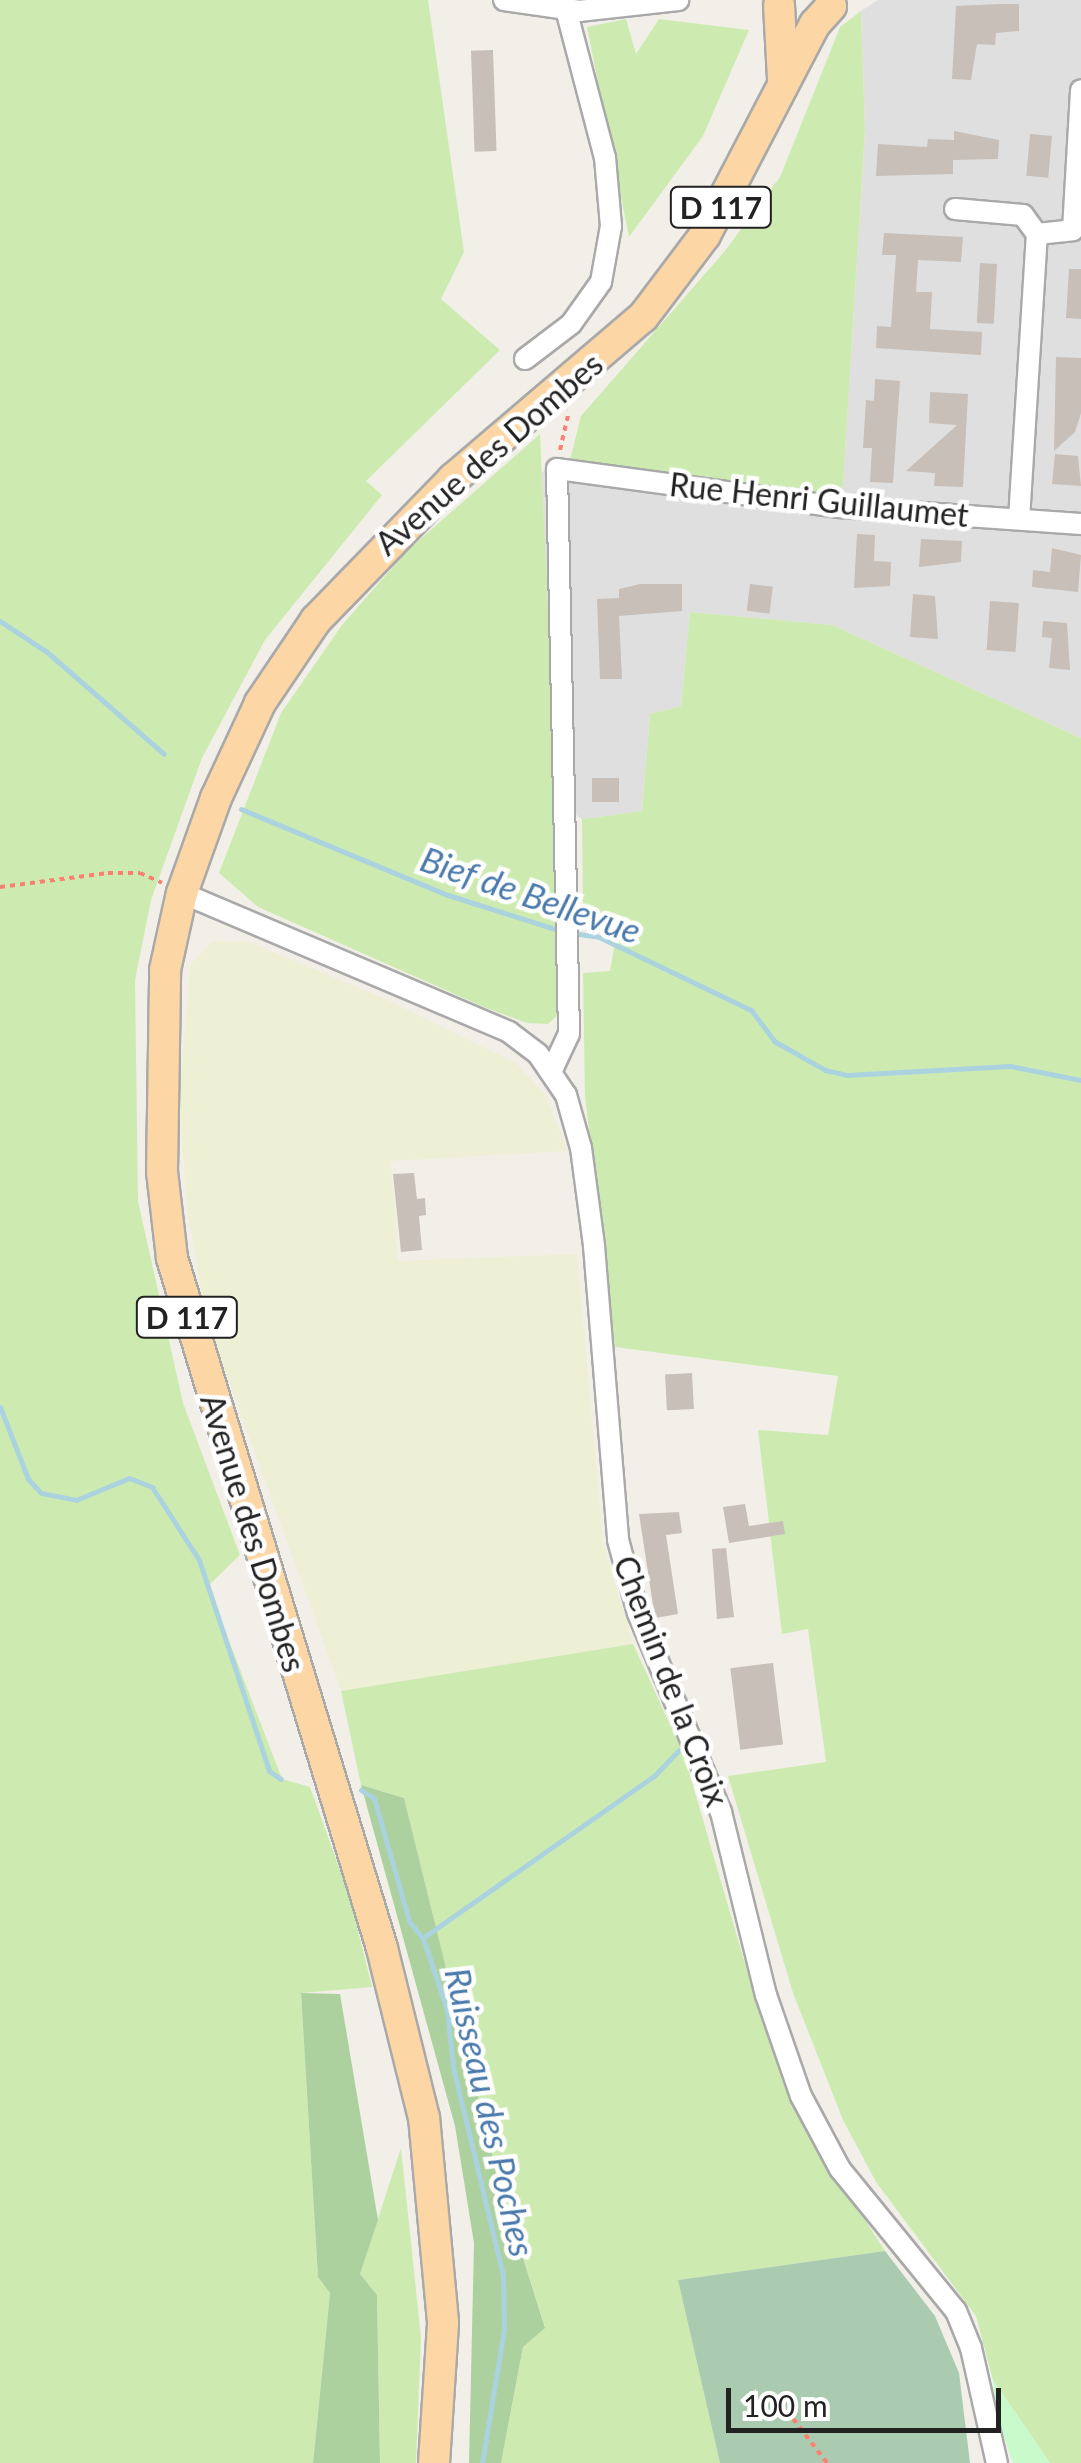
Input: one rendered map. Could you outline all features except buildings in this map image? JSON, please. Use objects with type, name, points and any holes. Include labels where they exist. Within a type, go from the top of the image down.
[{"type":"main road","points":[[783,87],[776,2],[800,13],[834,3]]},
{"type":"main road","name":"Avenue des Dombes","points":[[434,2463],[442,2322],[439,2232],[408,2044],[172,1258],[162,1172],[160,1062],[165,970],[182,893],[260,702],[316,620],[453,479],[578,378],[643,316],[705,234],[783,87],[834,3]]},
{"type":"street","points":[[504,0],[554,5],[678,0]]},
{"type":"street","points":[[525,359],[572,324],[601,282],[611,226],[605,158],[554,5]]},
{"type":"street","points":[[1037,234],[1073,230],[1081,90]]},
{"type":"street","points":[[955,210],[1023,215],[1037,234],[1019,519]]},
{"type":"street","points":[[552,1070],[569,1034],[558,470]]},
{"type":"street","name":"Rue Henri Guillaumet","points":[[558,470],[838,507],[1081,524]]},
{"type":"street","name":"Chemin de la Croix","points":[[182,893],[509,1032],[552,1070],[581,1148],[618,1540],[638,1613],[721,1812],[766,1996],[801,2096],[840,2169],[956,2310],[971,2348],[997,2463]]},
{"type":"path","points":[[558,470],[578,378]]},
{"type":"path","points":[[0,888],[140,873],[182,893]]},
{"type":"path","points":[[776,2396],[827,2463]]},
{"type":"shaded area","points":[[878,0],[1081,0],[1081,738],[832,625],[690,612],[681,706],[650,714],[642,811],[582,819],[553,799],[542,472],[569,464],[842,499],[865,130],[861,11]]},
{"type":"green space","points":[[0,0],[428,0],[464,252],[441,299],[500,350],[366,481],[382,495],[265,640],[202,758],[151,900],[135,980],[138,1201],[183,1403],[240,1555],[208,1586],[282,1779],[310,1787],[350,1898],[372,1987],[301,1993],[318,2277],[330,2293],[313,2463],[0,2463]]},
{"type":"green space","points":[[861,11],[865,130],[842,500],[569,464],[581,416],[724,252],[780,177],[840,27]]},
{"type":"green space","points":[[626,19],[636,54],[659,19],[749,30],[703,136],[629,237],[587,27]]},
{"type":"green space","points":[[540,434],[564,965],[561,1012],[548,1024],[527,1023],[484,1007],[258,907],[219,873],[281,713],[342,625],[407,551]]},
{"type":"green space","points":[[690,612],[832,625],[1081,738],[1081,2463],[1050,2463],[993,2380],[976,2316],[876,2182],[843,2120],[793,1993],[728,1776],[826,1762],[808,1629],[782,1634],[758,1430],[828,1435],[838,1376],[615,1347],[585,1096],[583,973],[610,971],[616,937],[583,924],[582,819],[642,811],[650,714],[681,706]]},
{"type":"green space","points":[[212,941],[247,941],[383,998],[516,1063],[544,1093],[568,1151],[391,1161],[398,1261],[577,1254],[603,1542],[633,1644],[341,1691],[206,1318],[187,1209],[179,1098],[190,965]]},
{"type":"green space","points":[[633,1644],[684,1755],[760,2015],[816,2144],[885,2251],[678,2280],[720,2463],[501,2463],[523,2347],[545,2327],[498,2178],[404,1798],[361,1785],[341,1691]]},
{"type":"green space","points":[[361,1785],[404,1798],[498,2178],[545,2328],[523,2347],[501,2463],[469,2463],[474,2243],[455,2126]]},
{"type":"green space","points":[[301,1993],[340,1994],[378,2220],[360,2274],[377,2295],[380,2463],[313,2463],[330,2293],[318,2277]]},
{"type":"green space","points":[[401,2148],[421,2337],[416,2463],[380,2463],[377,2295],[360,2274]]},
{"type":"green space","points":[[885,2251],[935,2316],[959,2373],[970,2463],[720,2463],[678,2280]]},
{"type":"green space","points":[[993,2380],[1050,2463],[1013,2463],[995,2410]]},
{"type":"waterway","name":"Bief de Bellevue","points":[[0,621],[47,652],[164,754]]},
{"type":"waterway","name":"Bief de Bellevue","points":[[241,809],[448,895],[561,931]]},
{"type":"waterway","name":"Bief de Bellevue","points":[[572,933],[599,937],[751,1010],[774,1041],[825,1070],[847,1075],[1010,1066],[1081,1080]]},
{"type":"waterway","name":"Ruisseau des Poches","points":[[0,1407],[28,1479],[41,1493],[76,1500],[129,1478],[152,1487],[199,1560],[269,1771],[281,1779]]},
{"type":"waterway","points":[[424,1937],[654,1776],[679,1750]]},
{"type":"waterway","name":"Ruisseau des Poches","points":[[361,1790],[374,1798],[409,1921],[423,1938],[447,2010],[453,2067],[503,2275],[504,2329],[482,2463]]}]
